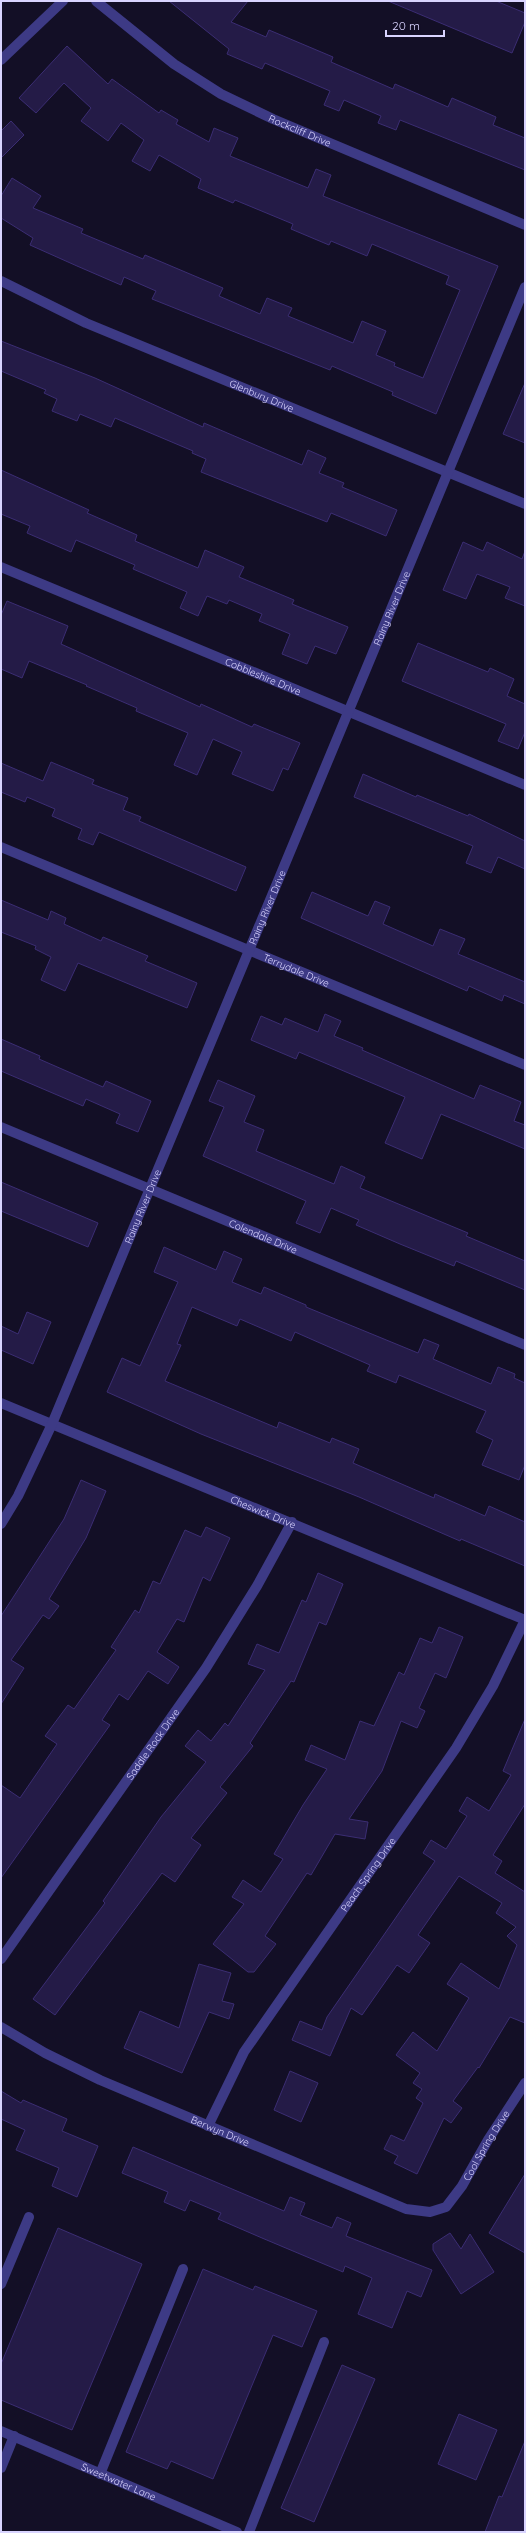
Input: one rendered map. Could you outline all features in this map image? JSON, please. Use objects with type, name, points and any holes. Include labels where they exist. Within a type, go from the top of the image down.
[{"type":"street","points":[[1,60],[63,1]]},
{"type":"street","name":"Rockcliff Drive","points":[[96,1],[174,64],[221,94],[273,119],[525,225]]},
{"type":"street","name":"Glenbury Drive","points":[[1,281],[86,323],[525,504]]},
{"type":"street","name":"Rainy River Drive","points":[[1,1524],[18,1496],[52,1424],[525,287]]},
{"type":"street","name":"Cobbleshire Drive","points":[[1,567],[525,785]]},
{"type":"street","name":"Terrydale Drive","points":[[1,847],[525,1065]]},
{"type":"street","name":"Colendale Drive","points":[[1,1127],[525,1345]]},
{"type":"street","name":"Cheswick Drive","points":[[1,1403],[292,1522],[525,1620]]},
{"type":"street","name":"Saddle Rock Drive","points":[[1,1959],[206,1668],[257,1586],[292,1522]]},
{"type":"street","name":"Peach Spring Drive","points":[[208,2126],[244,2052],[456,1748],[493,1686],[525,1620]]},
{"type":"street","name":"Berwyn Drive","points":[[1,2027],[45,2053],[100,2080],[406,2209],[430,2212],[446,2207]]},
{"type":"street","name":"Cool Spring Drive","points":[[446,2207],[462,2186],[488,2140],[525,2083]]},
{"type":"street","points":[[1,2284],[29,2217]]},
{"type":"street","points":[[100,2474],[183,2269]]},
{"type":"street","points":[[249,2532],[324,2342]]},
{"type":"street","name":"Sweetwater Lane","points":[[1,2431],[237,2532]]},
{"type":"street","points":[[1,2468],[14,2436]]},
{"type":"building","points":[[169,1],[248,1],[231,22],[266,37],[269,30],[333,57],[331,62],[393,89],[395,84],[448,107],[452,98],[496,117],[493,125],[525,138],[525,170],[400,120],[396,130],[378,123],[381,116],[344,100],[339,111],[324,105],[330,91],[265,63],[262,69],[227,54],[229,49]]},
{"type":"building","points":[[388,1],[496,1],[525,13],[525,22],[512,53]]},
{"type":"building","points":[[67,46],[108,84],[112,79],[159,113],[161,110],[178,120],[176,124],[209,142],[214,128],[238,138],[230,156],[308,188],[316,169],[331,175],[323,196],[498,266],[436,414],[392,395],[393,392],[332,366],[330,370],[152,299],[156,291],[124,277],[121,285],[30,245],[33,238],[1,218],[1,196],[12,178],[41,196],[33,208],[83,229],[81,233],[143,259],[145,255],[223,288],[219,296],[260,314],[267,298],[292,308],[288,316],[353,343],[362,321],[386,331],[376,355],[395,363],[394,366],[423,378],[460,290],[446,284],[449,276],[372,244],[367,256],[331,241],[329,245],[291,229],[293,224],[235,200],[233,203],[198,188],[201,179],[159,155],[150,171],[132,161],[144,140],[121,123],[108,141],[81,121],[91,108],[64,83],[36,113],[19,98]]},
{"type":"building","points":[[11,121],[24,135],[1,158],[1,131]]},
{"type":"building","points":[[1,341],[95,378],[203,427],[204,423],[302,465],[308,450],[326,458],[319,473],[344,483],[342,487],[397,510],[386,536],[331,513],[327,522],[201,472],[206,459],[192,453],[193,451],[115,418],[111,427],[80,414],[77,421],[52,411],[57,399],[44,393],[46,390],[1,371]]},
{"type":"building","points":[[525,383],[525,443],[503,434]]},
{"type":"building","points":[[1,470],[89,510],[87,513],[137,535],[135,541],[198,568],[205,550],[244,567],[239,577],[294,600],[292,604],[348,627],[336,654],[315,646],[307,664],[282,654],[290,634],[259,621],[262,614],[229,600],[227,604],[207,596],[198,616],[180,608],[187,592],[133,569],[135,565],[76,540],[71,552],[27,533],[30,526],[1,514]]},
{"type":"building","points":[[463,542],[483,551],[487,542],[522,559],[525,551],[525,606],[505,598],[510,587],[477,574],[466,599],[443,590]]},
{"type":"building","points":[[7,601],[68,626],[61,644],[200,707],[201,704],[252,727],[254,724],[300,743],[288,770],[283,768],[273,791],[232,774],[242,752],[213,739],[197,775],[174,765],[188,733],[136,711],[137,708],[86,686],[87,685],[29,661],[22,678],[1,669],[1,615]]},
{"type":"building","points":[[418,643],[488,672],[490,668],[514,679],[507,696],[525,704],[525,732],[518,749],[498,741],[506,724],[402,681]]},
{"type":"building","points":[[51,762],[94,780],[92,784],[128,798],[123,810],[141,817],[139,821],[246,867],[236,891],[99,832],[93,845],[78,839],[82,829],[52,816],[55,809],[27,797],[25,802],[1,792],[1,763],[43,781]]},
{"type":"building","points":[[363,774],[416,797],[417,795],[468,816],[469,814],[525,841],[525,869],[498,857],[491,873],[466,863],[473,846],[354,797]]},
{"type":"building","points":[[312,892],[368,916],[375,901],[390,907],[383,924],[433,946],[440,929],[465,939],[458,954],[525,982],[525,1004],[504,995],[502,1001],[469,986],[467,991],[301,918]]},
{"type":"building","points":[[1,900],[48,920],[51,911],[66,918],[64,924],[101,941],[103,937],[148,956],[145,961],[197,983],[187,1008],[78,963],[65,991],[41,980],[51,957],[35,949],[36,946],[1,932]]},
{"type":"building","points":[[325,1014],[341,1021],[334,1036],[363,1048],[362,1050],[474,1099],[480,1085],[521,1102],[514,1121],[525,1125],[525,1149],[441,1114],[422,1159],[385,1143],[405,1097],[299,1052],[296,1059],[251,1040],[261,1016],[282,1025],[285,1018],[318,1032]]},
{"type":"building","points":[[1,1039],[40,1056],[39,1059],[103,1087],[106,1081],[151,1101],[138,1132],[116,1123],[120,1114],[86,1099],[83,1106],[1,1071]]},
{"type":"building","points":[[218,1080],[255,1096],[244,1122],[264,1130],[256,1151],[334,1184],[341,1166],[365,1177],[360,1188],[468,1233],[466,1236],[525,1261],[525,1290],[456,1261],[454,1266],[400,1244],[356,1225],[359,1220],[331,1208],[320,1233],[296,1223],[306,1201],[203,1156],[224,1107],[209,1101]]},
{"type":"building","points":[[1,1182],[98,1223],[88,1247],[1,1211]]},
{"type":"building","points":[[164,1247],[216,1270],[224,1251],[242,1259],[232,1282],[261,1294],[264,1287],[306,1305],[306,1307],[418,1353],[424,1339],[439,1345],[433,1359],[491,1384],[498,1367],[515,1374],[514,1378],[525,1383],[525,1465],[519,1480],[482,1465],[493,1440],[476,1432],[486,1411],[399,1375],[396,1383],[367,1371],[370,1365],[295,1332],[291,1341],[240,1319],[237,1326],[192,1307],[177,1344],[181,1345],[165,1381],[277,1428],[279,1422],[330,1443],[332,1438],[359,1449],[353,1463],[434,1498],[435,1494],[485,1516],[489,1506],[525,1522],[525,1566],[461,1539],[460,1541],[359,1497],[201,1434],[107,1392],[122,1358],[140,1366],[178,1282],[154,1272]]},
{"type":"building","points":[[27,1312],[51,1322],[33,1364],[1,1350],[1,1326],[18,1334]]},
{"type":"building","points":[[81,1480],[106,1491],[86,1538],[49,1599],[59,1606],[49,1619],[43,1615],[11,1660],[24,1668],[1,1704],[1,1616],[64,1519]]},
{"type":"building","points":[[206,1527],[230,1538],[210,1581],[203,1577],[184,1622],[177,1619],[157,1652],[179,1667],[168,1684],[148,1671],[128,1700],[119,1694],[102,1720],[110,1725],[1,1878],[1,1785],[20,1798],[57,1744],[45,1736],[68,1705],[74,1709],[116,1650],[111,1647],[135,1610],[139,1613],[153,1581],[160,1584],[185,1530],[201,1537]]},
{"type":"building","points":[[318,1573],[343,1584],[326,1625],[319,1622],[294,1682],[291,1681],[250,1743],[253,1746],[220,1787],[227,1793],[191,1838],[201,1845],[175,1882],[162,1873],[55,2015],[33,1999],[105,1903],[103,1901],[161,1817],[206,1762],[185,1746],[198,1730],[211,1741],[225,1723],[228,1726],[265,1670],[248,1664],[257,1644],[279,1653],[302,1600],[306,1602]]},
{"type":"building","points":[[439,1627],[463,1637],[446,1678],[435,1673],[419,1708],[425,1711],[417,1728],[401,1721],[382,1771],[349,1819],[368,1822],[365,1839],[335,1834],[311,1875],[307,1873],[265,1936],[276,1944],[254,1972],[248,1972],[213,1944],[244,1904],[232,1897],[243,1880],[261,1892],[283,1859],[274,1854],[303,1805],[327,1769],[305,1760],[311,1745],[345,1760],[360,1721],[374,1726],[399,1672],[404,1675],[420,1638],[432,1643]]},
{"type":"building","points":[[525,1719],[525,1804],[493,1855],[502,1861],[495,1873],[525,1892],[525,2023],[510,2017],[479,2068],[478,2067],[453,2101],[462,2108],[451,2123],[444,2118],[417,2174],[394,2163],[398,2156],[384,2149],[391,2135],[404,2141],[423,2103],[416,2098],[422,2089],[413,2083],[420,2073],[396,2055],[413,2032],[437,2051],[469,1998],[447,1984],[461,1963],[499,1989],[517,1945],[507,1936],[516,1927],[496,1913],[502,1903],[459,1876],[418,1935],[430,1943],[409,1973],[397,1965],[362,2015],[351,2008],[330,2056],[292,2040],[300,2021],[322,2030],[327,2017],[435,1861],[423,1853],[431,1840],[446,1849],[467,1816],[459,1811],[467,1797],[489,1811],[511,1775],[503,1771]]},
{"type":"building","points":[[199,1964],[231,1973],[222,2001],[234,2004],[229,2019],[209,2012],[182,2073],[124,2048],[140,2011],[179,2028]]},
{"type":"building","points":[[290,2071],[318,2083],[301,2122],[274,2110]]},
{"type":"building","points":[[1,2091],[21,2103],[23,2100],[67,2119],[62,2131],[98,2146],[77,2197],[52,2186],[59,2168],[16,2150],[25,2130],[1,2119]]},
{"type":"building","points":[[133,2147],[284,2211],[290,2197],[305,2203],[300,2215],[332,2228],[337,2217],[351,2223],[346,2236],[432,2270],[421,2297],[407,2291],[392,2328],[358,2314],[372,2278],[345,2266],[343,2272],[262,2238],[218,2219],[221,2213],[190,2200],[185,2211],[164,2202],[168,2192],[122,2173]]},
{"type":"building","points":[[525,2174],[525,2253],[489,2233]]},
{"type":"building","points":[[58,2228],[142,2264],[72,2430],[1,2400],[1,2364]]},
{"type":"building","points":[[450,2233],[461,2249],[470,2234],[494,2272],[461,2294],[433,2250],[433,2244]]},
{"type":"building","points":[[203,2269],[253,2290],[255,2286],[317,2311],[302,2347],[273,2335],[213,2479],[171,2461],[167,2469],[126,2452]]},
{"type":"building","points":[[342,2365],[375,2379],[314,2522],[281,2508]]},
{"type":"building","points":[[459,2414],[497,2430],[476,2480],[438,2464]]},
{"type":"building","points":[[525,2441],[525,2532],[485,2532],[499,2496],[502,2497]]}]
